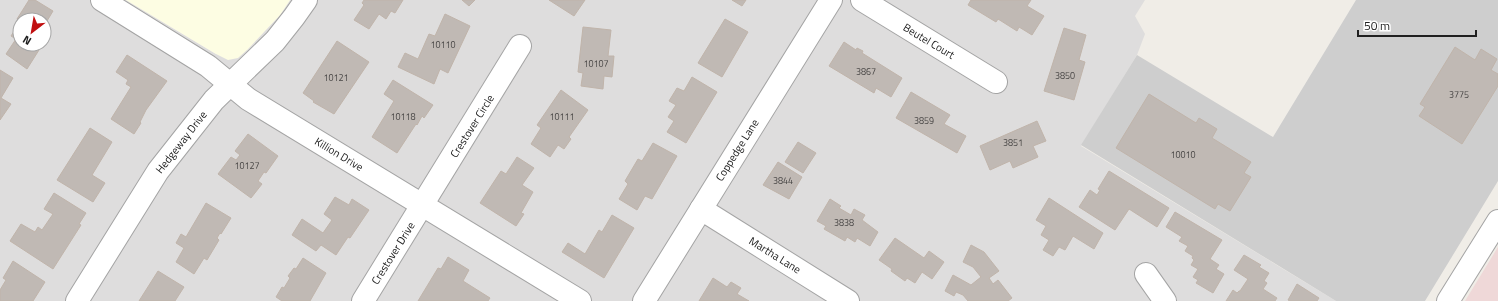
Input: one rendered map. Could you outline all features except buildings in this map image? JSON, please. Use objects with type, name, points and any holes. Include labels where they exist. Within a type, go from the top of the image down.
[{"type":"street","name":"Killion Drive","points":[[102,0],[208,66],[248,99],[580,301]]},
{"type":"street","name":"Hedgeway Drive","points":[[77,301],[158,171],[214,100],[275,41],[306,0]]},
{"type":"street","name":"Coppedge Lane","points":[[644,301],[831,0]]},
{"type":"street","name":"Beutel Court","points":[[862,0],[996,82]]},
{"type":"street","name":"Crestover Circle","points":[[423,205],[520,46]]},
{"type":"street","name":"Crestover Drive","points":[[363,301],[423,205]]},
{"type":"street","name":"Martha Lane","points":[[701,209],[848,301]]},
{"type":"street","points":[[1448,301],[1498,220]]},
{"type":"street","points":[[1146,274],[1165,301]]},
{"type":"shaded area","points":[[0,0],[126,0],[216,54],[247,50],[280,15],[290,0],[1145,0],[1135,16],[1145,34],[1137,55],[1081,146],[1336,301],[0,301]]},
{"type":"shaded area","points":[[126,0],[290,0],[280,15],[247,50],[238,58],[228,60]]},
{"type":"shaded area","points":[[1356,0],[1498,0],[1498,181],[1425,301],[1336,301],[1081,145],[1137,55],[1273,137]]},
{"type":"shaded area","points":[[1498,247],[1498,301],[1465,301]]}]
